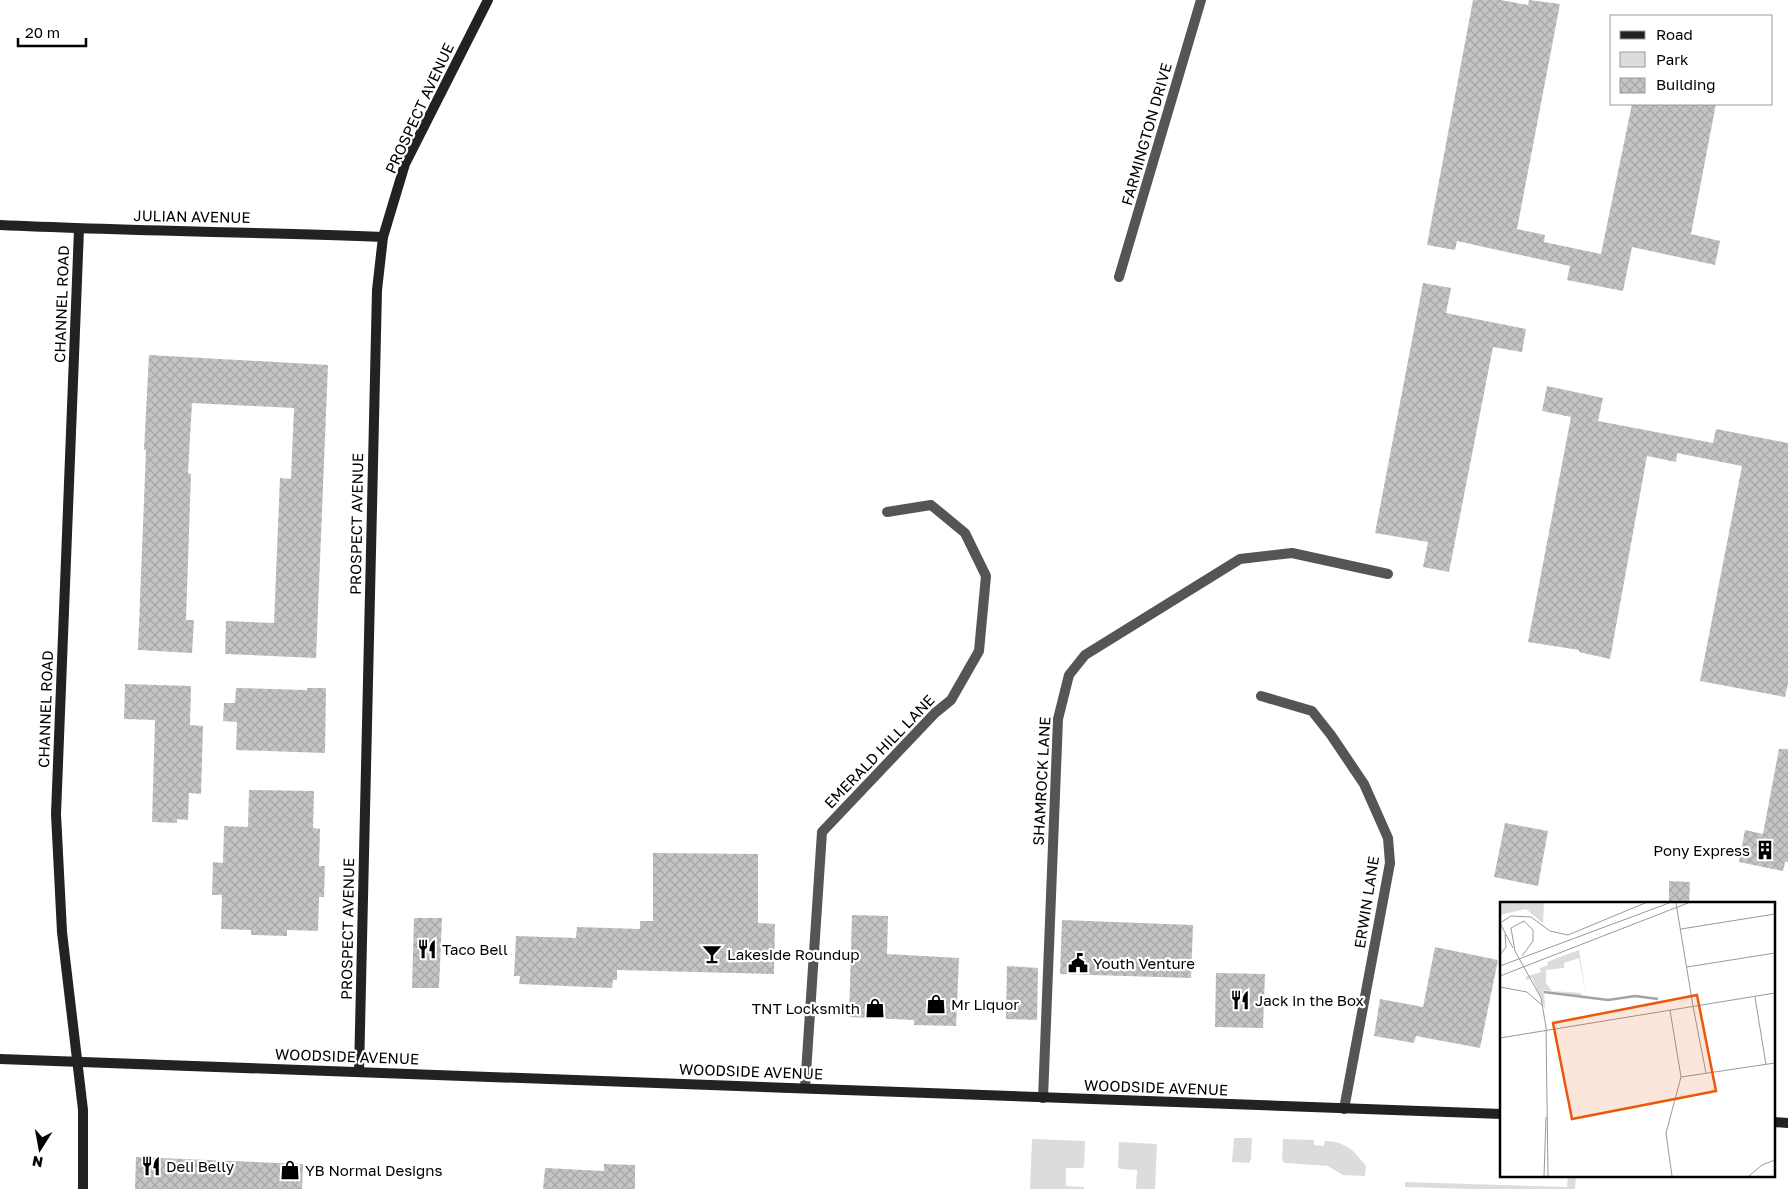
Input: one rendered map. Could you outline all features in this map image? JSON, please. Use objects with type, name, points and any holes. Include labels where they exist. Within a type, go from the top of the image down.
[{"type":"street","name":"PROSPECT AVENUE","points":[[359,1072],[377,290],[383,237],[405,164],[488,0]]},
{"type":"street","name":"FARMINGTON DRIVE","points":[[1119,277],[1201,0]]},
{"type":"street","name":"JULIAN AVENUE","points":[[0,225],[79,229],[232,231],[383,237]]},
{"type":"street","name":"CHANNEL ROAD","points":[[79,229],[56,814],[62,932],[82,1110],[83,1189]]},
{"type":"street","name":"EMERALD HILL LANE","points":[[806,1088],[822,832],[936,713],[951,700],[979,651],[986,576],[965,533],[931,505],[888,512]]},
{"type":"street","name":"SHAMROCK LANE","points":[[1042,1098],[1058,719],[1069,675],[1085,655],[1240,559],[1292,553],[1388,574]]},
{"type":"street","name":"ERWIN LANE","points":[[1261,696],[1312,712],[1331,735],[1364,784],[1388,838],[1390,863],[1344,1110]]},
{"type":"street","name":"WOODSIDE AVENUE","points":[[0,1059],[806,1088],[1344,1110],[1500,1114]]},
{"type":"green space","points":[[1234,1138],[1252,1138],[1251,1159],[1249,1163],[1232,1162]]},
{"type":"green space","points":[[1032,1139],[1085,1141],[1084,1167],[1066,1168],[1066,1186],[1084,1187],[1084,1189],[1030,1189]]},
{"type":"green space","points":[[1283,1139],[1314,1140],[1314,1145],[1324,1146],[1325,1141],[1344,1145],[1353,1151],[1366,1166],[1365,1176],[1343,1175],[1328,1166],[1285,1163],[1282,1160]]},
{"type":"green space","points":[[1119,1142],[1157,1144],[1155,1189],[1136,1189],[1137,1170],[1121,1169],[1118,1167]]},
{"type":"green space","points":[[1568,1176],[1576,1176],[1575,1189],[1405,1187],[1405,1182],[1567,1187]]},
{"type":"building","points":[[1473,0],[1501,0],[1528,5],[1529,0],[1560,4],[1517,229],[1545,235],[1544,242],[1601,254],[1632,105],[1716,105],[1691,234],[1720,241],[1715,265],[1632,247],[1623,291],[1567,280],[1570,266],[1457,241],[1455,250],[1427,245]]},
{"type":"building","points":[[1423,283],[1451,288],[1446,313],[1526,329],[1522,352],[1493,347],[1449,572],[1423,567],[1428,542],[1375,533]]},
{"type":"building","points":[[149,355],[328,365],[316,658],[225,654],[226,621],[274,623],[280,478],[291,479],[294,408],[192,403],[188,473],[191,474],[186,620],[194,620],[192,653],[138,650]]},
{"type":"building","points":[[1547,386],[1603,398],[1598,421],[1713,443],[1716,429],[1788,443],[1788,684],[1785,697],[1700,681],[1742,466],[1677,453],[1676,462],[1647,456],[1610,659],[1579,652],[1579,650],[1528,642],[1571,417],[1542,411]]},
{"type":"building","points":[[125,684],[191,686],[190,725],[203,726],[201,794],[189,793],[188,820],[177,819],[177,823],[152,822],[155,720],[124,719]]},
{"type":"building","points":[[236,688],[307,690],[307,688],[326,688],[325,753],[236,750],[237,722],[223,721],[224,703],[235,703]]},
{"type":"building","points":[[1779,749],[1788,749],[1788,862],[1785,862],[1783,871],[1739,862],[1745,830],[1763,834]]},
{"type":"building","points":[[249,790],[314,791],[313,828],[320,829],[319,866],[325,866],[324,897],[319,897],[318,931],[287,930],[287,936],[251,935],[251,930],[221,929],[222,895],[212,895],[213,862],[223,863],[224,826],[248,827]]},
{"type":"building","points":[[1505,823],[1548,831],[1538,886],[1494,877]]},
{"type":"building","points":[[653,853],[758,854],[758,923],[775,924],[774,974],[617,970],[617,980],[613,980],[612,988],[519,984],[520,976],[514,976],[516,936],[576,938],[577,927],[640,929],[640,921],[653,921]]},
{"type":"building","points":[[1669,881],[1690,882],[1689,902],[1669,902]]},
{"type":"building","points":[[852,915],[888,916],[887,954],[959,958],[956,1026],[914,1025],[914,1020],[849,1017]]},
{"type":"building","name":"Taco Bell","points":[[414,918],[442,918],[439,988],[412,988]]},
{"type":"building","points":[[1062,920],[1193,925],[1191,978],[1060,974]]},
{"type":"building","points":[[1435,947],[1498,960],[1480,1048],[1416,1036],[1414,1043],[1374,1036],[1380,999],[1423,1007]]},
{"type":"building","points":[[1007,966],[1038,968],[1037,1020],[1006,1019]]},
{"type":"building","name":"Jack in the Box","points":[[1216,973],[1265,974],[1263,1028],[1215,1027]]},
{"type":"building","points":[[136,1157],[303,1164],[302,1189],[135,1189]]},
{"type":"building","points":[[604,1164],[635,1165],[635,1189],[543,1189],[545,1168],[604,1171]]},
{"type":"place","name":"Pony Express","points":[[1765,850]]},
{"type":"place","name":"Taco Bell","points":[[427,949]]},
{"type":"place","name":"Lakeside Roundup","points":[[712,954]]},
{"type":"place","name":"Youth Venture","points":[[1078,963]]},
{"type":"place","name":"Jack in the Box","points":[[1240,1000]]},
{"type":"place","name":"Mr Liquor","points":[[936,1004]]},
{"type":"place","name":"TNT Locksmith","points":[[875,1008]]},
{"type":"place","name":"Deli Belly","points":[[151,1166]]},
{"type":"place","name":"YB Normal Designs","points":[[290,1170]]}]
